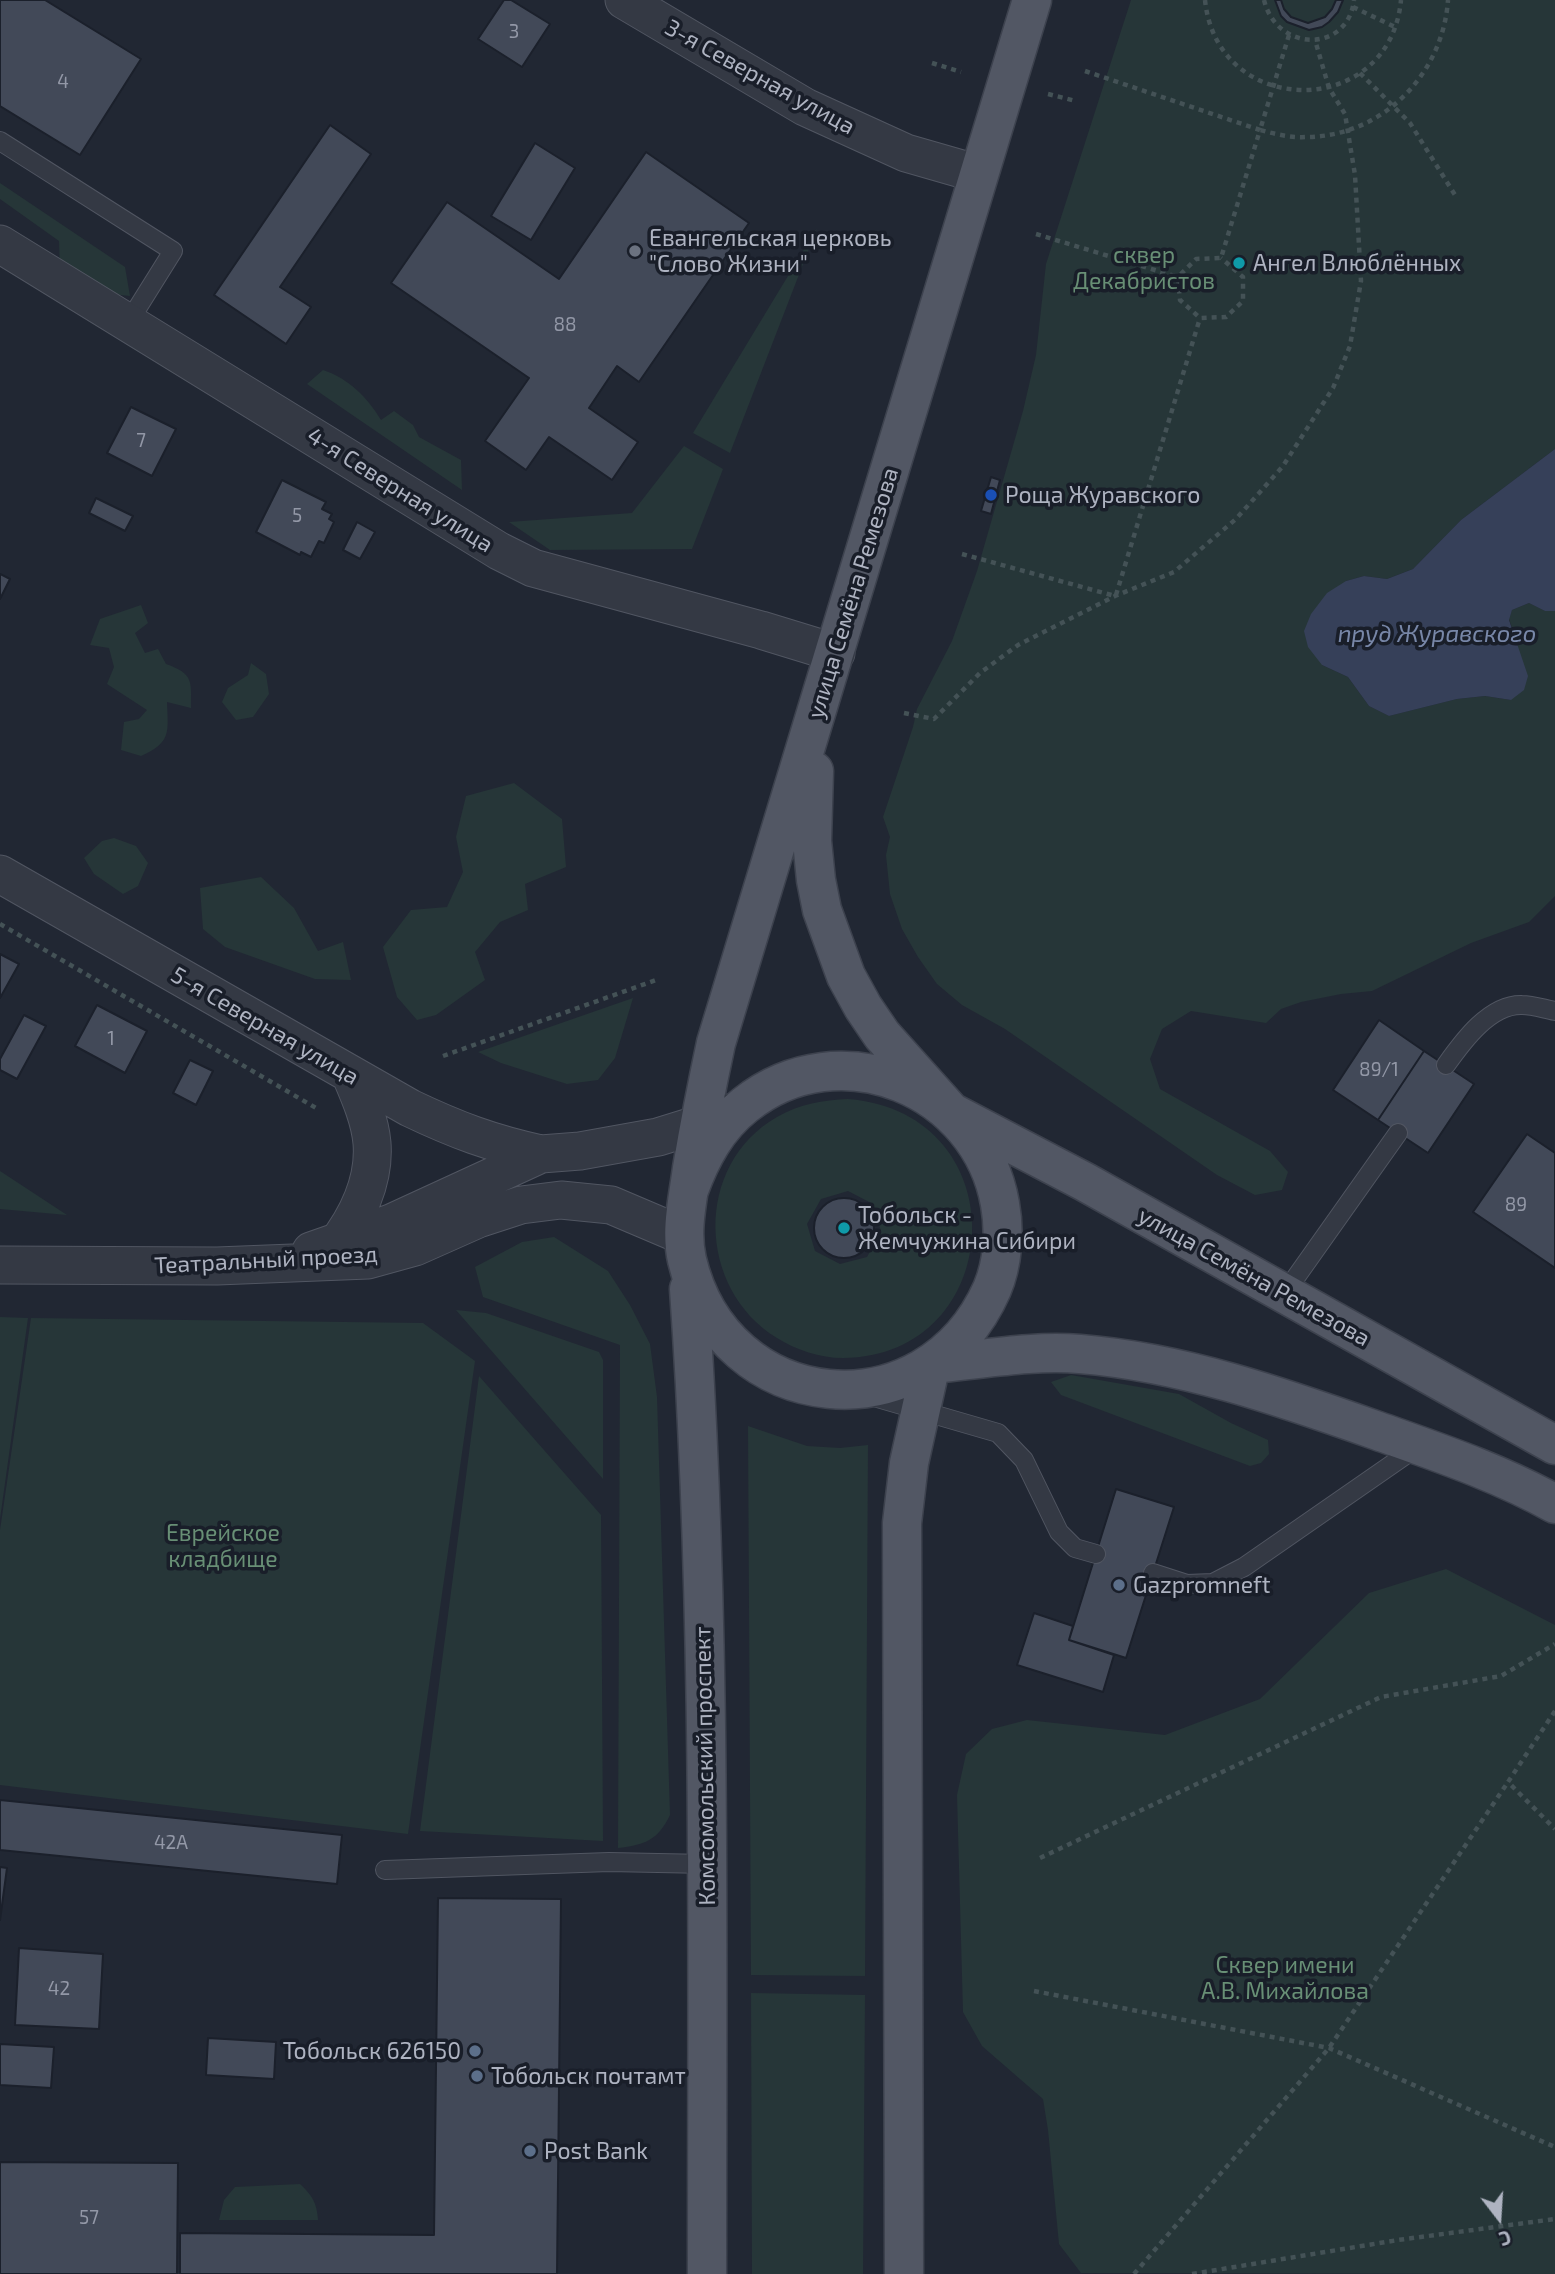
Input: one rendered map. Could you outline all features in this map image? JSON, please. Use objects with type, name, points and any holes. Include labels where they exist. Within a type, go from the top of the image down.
[{"type":"main road","name":"улица Семёна Ремезова","points":[[689,1190],[716,1043],[1032,0]]},
{"type":"main road","points":[[685,1247],[706,1312],[723,1335],[744,1355],[767,1370],[794,1382],[821,1388],[850,1390],[879,1386],[906,1377],[931,1364],[966,1333],[983,1308],[996,1280],[1002,1250],[1003,1220],[998,1190],[988,1161],[971,1135],[882,1035],[863,1007],[846,976],[822,910],[812,841],[812,786],[822,696]]},
{"type":"main road","points":[[689,1190],[707,1148],[724,1124],[747,1104],[772,1088],[800,1077],[829,1072],[860,1072],[889,1078],[916,1088],[951,1112]]},
{"type":"main road","name":"улица Семёна Ремезова","points":[[951,1112],[1076,1177],[1555,1445]]},
{"type":"main road","name":"Комсомольский проспект","points":[[689,1190],[685,1247],[701,1485],[707,1864],[706,2274]]},
{"type":"main road","points":[[931,1364],[1051,1353],[1110,1358],[1178,1370],[1279,1396],[1465,1463],[1555,1504]]},
{"type":"main road","points":[[904,2274],[902,1523],[909,1463],[931,1364]]},
{"type":"street","name":"3-я Северная улица","points":[[624,0],[805,107],[906,153],[979,174]]},
{"type":"street","name":"4-я Северная улица","points":[[0,244],[499,551],[533,568],[836,653]]},
{"type":"street","name":"5-я Северная улица","points":[[0,874],[410,1108],[457,1130],[494,1143],[541,1154]]},
{"type":"street","points":[[331,1251],[355,1216],[370,1182],[372,1143],[365,1109],[351,1076]]},
{"type":"street","points":[[331,1251],[541,1154],[580,1151],[658,1137],[700,1124],[747,1104]]},
{"type":"street","name":"Театральный проезд","points":[[0,1265],[217,1266],[280,1262],[331,1251],[368,1260],[415,1247],[478,1219],[521,1205],[561,1200],[611,1205],[685,1247]]},
{"type":"lane","points":[[0,141],[173,251],[128,323]]},
{"type":"lane","points":[[1446,1065],[1471,1034],[1503,1008],[1521,1005],[1555,1011]]},
{"type":"lane","points":[[1283,1294],[1398,1133]]},
{"type":"lane","points":[[850,1390],[998,1433],[1024,1460],[1059,1532],[1075,1548],[1096,1554]]},
{"type":"lane","points":[[1153,1573],[1187,1584],[1213,1583],[1244,1567],[1419,1446]]},
{"type":"lane","points":[[385,1870],[609,1862],[707,1864]]},
{"type":"path","points":[[1205,0],[1213,32],[1225,52],[1250,76],[1273,86],[1306,91],[1329,88],[1360,73],[1384,48],[1395,27],[1401,0]]},
{"type":"path","points":[[1264,0],[1267,13],[1276,26],[1289,35],[1315,40],[1339,29],[1348,19],[1354,0]]},
{"type":"path","points":[[1085,71],[1259,130],[1309,137],[1347,130],[1374,119],[1413,87],[1432,59],[1444,28],[1448,0]]},
{"type":"path","points":[[1353,7],[1395,27]]},
{"type":"path","points":[[1221,258],[1289,35]]},
{"type":"path","points":[[904,713],[934,719],[980,673],[1018,645],[1115,596],[1174,572],[1236,519],[1283,466],[1333,388],[1350,346],[1361,281],[1355,175],[1345,114],[1329,88],[1315,40]]},
{"type":"path","points":[[932,63],[961,72]]},
{"type":"path","points":[[1360,73],[1410,123],[1455,195]]},
{"type":"path","points":[[1048,94],[1076,101]]},
{"type":"path","points":[[1037,234],[1178,277]]},
{"type":"path","points":[[1221,258],[1243,277],[1243,301],[1226,317],[1200,318],[1180,300],[1178,277],[1196,259],[1221,258]]},
{"type":"path","points":[[1115,596],[1200,318]]},
{"type":"path","points":[[962,554],[1115,596]]},
{"type":"path","points":[[0,924],[316,1108]]},
{"type":"path","points":[[443,1056],[659,979]]},
{"type":"path","points":[[1040,1858],[1381,1697],[1501,1676],[1555,1644]]},
{"type":"path","points":[[1134,2274],[1329,2048],[1555,1711]]},
{"type":"path","points":[[1508,1782],[1555,1829]]},
{"type":"path","points":[[1034,1991],[1329,2048],[1555,2147]]},
{"type":"path","points":[[1192,2274],[1555,2219]]},
{"type":"green space","name":"сквер Декабристов","points":[[1131,0],[1555,0],[1555,449],[1461,520],[1413,569],[1387,579],[1364,576],[1346,581],[1322,665],[1348,677],[1369,706],[1389,716],[1457,699],[1485,696],[1511,700],[1518,644],[1509,619],[1512,610],[1529,603],[1545,611],[1555,611],[1555,896],[1529,922],[1471,943],[1372,991],[1301,1002],[1281,1009],[1266,1023],[1191,1011],[1162,1029],[1150,1059],[1160,1089],[1270,1151],[1288,1172],[1282,1190],[1255,1195],[1217,1175],[1005,1029],[962,1005],[937,984],[918,957],[902,929],[890,894],[886,855],[890,837],[883,817],[917,709],[952,641],[977,571],[1023,411],[1036,355],[1046,264]]},
{"type":"green space","points":[[0,183],[125,267],[130,296],[102,293],[60,271],[59,241],[0,199]]},
{"type":"green space","points":[[817,228],[730,453],[693,433]]},
{"type":"green space","points":[[323,370],[341,378],[356,390],[381,420],[394,411],[413,425],[419,437],[461,460],[462,490],[307,384]]},
{"type":"green space","points":[[684,446],[723,469],[692,549],[550,550],[509,522],[632,513]]},
{"type":"green space","points":[[141,605],[148,623],[135,633],[145,653],[158,649],[166,664],[186,675],[190,685],[191,708],[167,702],[166,735],[158,746],[141,756],[121,750],[124,722],[139,719],[147,710],[107,684],[114,667],[109,648],[90,645],[100,619]]},
{"type":"green space","points":[[251,663],[266,674],[269,694],[253,717],[236,720],[222,702],[228,688],[248,675]]},
{"type":"green space","points":[[514,783],[562,819],[566,867],[525,884],[528,910],[500,922],[475,952],[485,980],[436,1015],[417,1020],[397,997],[383,947],[411,910],[447,907],[463,872],[456,837],[466,796]]},
{"type":"green space","points":[[114,838],[136,846],[148,863],[138,886],[123,894],[94,874],[84,858],[102,841]]},
{"type":"green space","points":[[261,877],[294,908],[318,951],[343,942],[351,980],[315,979],[225,947],[203,929],[200,888]]},
{"type":"green space","points":[[633,998],[615,1058],[598,1080],[567,1084],[501,1063],[478,1052]]},
{"type":"green space","points":[[848,1099],[904,1114],[943,1145],[966,1187],[972,1233],[963,1279],[938,1319],[898,1347],[834,1358],[792,1346],[777,1338],[751,1316],[731,1290],[720,1259],[716,1227],[719,1195],[730,1165],[750,1138],[777,1117],[794,1109]],"holes":[[[848,1191],[873,1204],[881,1231],[867,1257],[840,1264],[815,1251],[807,1224],[821,1199]]]},
{"type":"green space","points":[[0,1171],[67,1215],[0,1209]]},
{"type":"green space","points":[[554,1237],[608,1271],[630,1305],[650,1344],[657,1397],[670,1815],[661,1830],[650,1840],[618,1848],[620,1345],[483,1297],[475,1267],[522,1242]]},
{"type":"green space","points":[[456,1310],[486,1313],[599,1352],[603,1360],[603,1479]]},
{"type":"green space","points":[[0,1317],[28,1318],[0,1519]]},
{"type":"green space","name":"Еврейское кладбище","points":[[31,1318],[423,1323],[475,1361],[408,1834],[0,1785],[0,1530]]},
{"type":"green space","points":[[1071,1375],[1179,1394],[1268,1440],[1269,1454],[1261,1463],[1250,1466],[1061,1395],[1051,1382]]},
{"type":"green space","points":[[479,1376],[601,1515],[603,1841],[420,1831]]},
{"type":"green space","points":[[748,1426],[807,1446],[840,1448],[868,1445],[865,1976],[751,1975]]},
{"type":"green space","name":"Сквер имени А.В. Михайлова","points":[[1446,1569],[1555,1625],[1555,2274],[1081,2273],[1059,2244],[1043,2099],[982,2046],[963,2012],[957,1795],[966,1754],[992,1729],[1027,1720],[1165,1735],[1260,1699],[1369,1593]]},
{"type":"green space","points":[[751,1993],[865,1995],[863,2274],[752,2274]]},
{"type":"green space","points":[[300,2184],[313,2200],[318,2220],[219,2220],[224,2200],[235,2187]]},
{"type":"water","name":"пруд Журавского","points":[[1555,449],[1555,611],[1545,611],[1529,603],[1512,610],[1509,620],[1528,676],[1524,690],[1511,700],[1485,696],[1457,699],[1389,716],[1369,706],[1348,677],[1322,665],[1308,647],[1304,631],[1311,614],[1327,593],[1346,581],[1364,576],[1387,579],[1413,569],[1461,520]]},
{"type":"building","points":[[0,0],[45,0],[141,59],[80,155],[0,106]]},
{"type":"building","points":[[504,0],[511,0],[550,24],[522,67],[478,39]]},
{"type":"building","points":[[1275,0],[1281,0],[1291,17],[1308,23],[1325,17],[1336,0],[1343,0],[1338,12],[1329,22],[1309,30],[1287,22],[1281,16]]},
{"type":"building","points":[[330,125],[371,154],[280,287],[311,307],[286,344],[214,295]]},
{"type":"building","points":[[535,143],[575,168],[531,240],[491,216]]},
{"type":"building","points":[[646,152],[749,223],[639,382],[617,366],[589,408],[638,442],[612,480],[549,437],[526,470],[485,441],[529,378],[391,283],[447,202],[559,279]]},
{"type":"building","points":[[131,407],[176,429],[152,476],[107,453]]},
{"type":"building","points":[[991,477],[1000,480],[991,514],[981,511]]},
{"type":"building","points":[[282,480],[326,502],[322,509],[332,514],[329,519],[334,522],[324,543],[319,541],[311,557],[301,552],[300,555],[256,532]]},
{"type":"building","points":[[96,498],[133,516],[125,531],[89,513]]},
{"type":"building","points":[[357,522],[375,532],[360,559],[343,550]]},
{"type":"building","points":[[0,574],[10,579],[0,599]]},
{"type":"building","points":[[0,954],[19,964],[0,998]]},
{"type":"building","points":[[97,1005],[147,1031],[125,1073],[75,1046]]},
{"type":"building","points":[[24,1015],[46,1026],[17,1079],[0,1070],[0,1059]]},
{"type":"building","points":[[1379,1020],[1424,1051],[1378,1120],[1333,1090]]},
{"type":"building","points":[[1424,1051],[1474,1084],[1428,1153],[1378,1120]]},
{"type":"building","points":[[190,1060],[213,1071],[196,1105],[173,1093]]},
{"type":"building","points":[[1527,1134],[1555,1153],[1555,1268],[1473,1212]]},
{"type":"building","points":[[844,1198],[865,1207],[874,1228],[865,1249],[844,1258],[823,1249],[814,1228],[823,1207]]},
{"type":"building","points":[[1116,1489],[1174,1507],[1126,1658],[1069,1640]]},
{"type":"building","points":[[1034,1613],[1073,1626],[1069,1640],[1114,1655],[1103,1692],[1017,1665]]},
{"type":"building","points":[[0,1800],[342,1835],[337,1884],[0,1850]]},
{"type":"building","points":[[0,1867],[7,1868],[0,1920]]},
{"type":"building","points":[[438,1898],[561,1899],[557,2274],[180,2274],[180,2233],[434,2235]]},
{"type":"building","points":[[19,1948],[103,1954],[99,2029],[15,2025]]},
{"type":"building","points":[[208,2038],[276,2042],[274,2079],[206,2075]]},
{"type":"building","points":[[0,2044],[54,2047],[51,2088],[0,2085]]},
{"type":"building","points":[[0,2162],[178,2163],[177,2274],[0,2274]]},
{"type":"place","name":"Евангельская церковь \"Слово Жизни\"","points":[[635,251]]},
{"type":"place","name":"Ангел Влюблённых","points":[[1239,263]]},
{"type":"place","name":"Роща Журавского","points":[[991,495]]},
{"type":"place","name":"Тобольск - Жемчужина Сибири","points":[[844,1228]]},
{"type":"place","name":"Gazpromneft","points":[[1119,1585]]},
{"type":"place","name":"Тобольск 626150","points":[[475,2051]]},
{"type":"place","name":"Тобольск почтамт","points":[[477,2076]]},
{"type":"place","name":"Post Bank","points":[[530,2151]]}]
